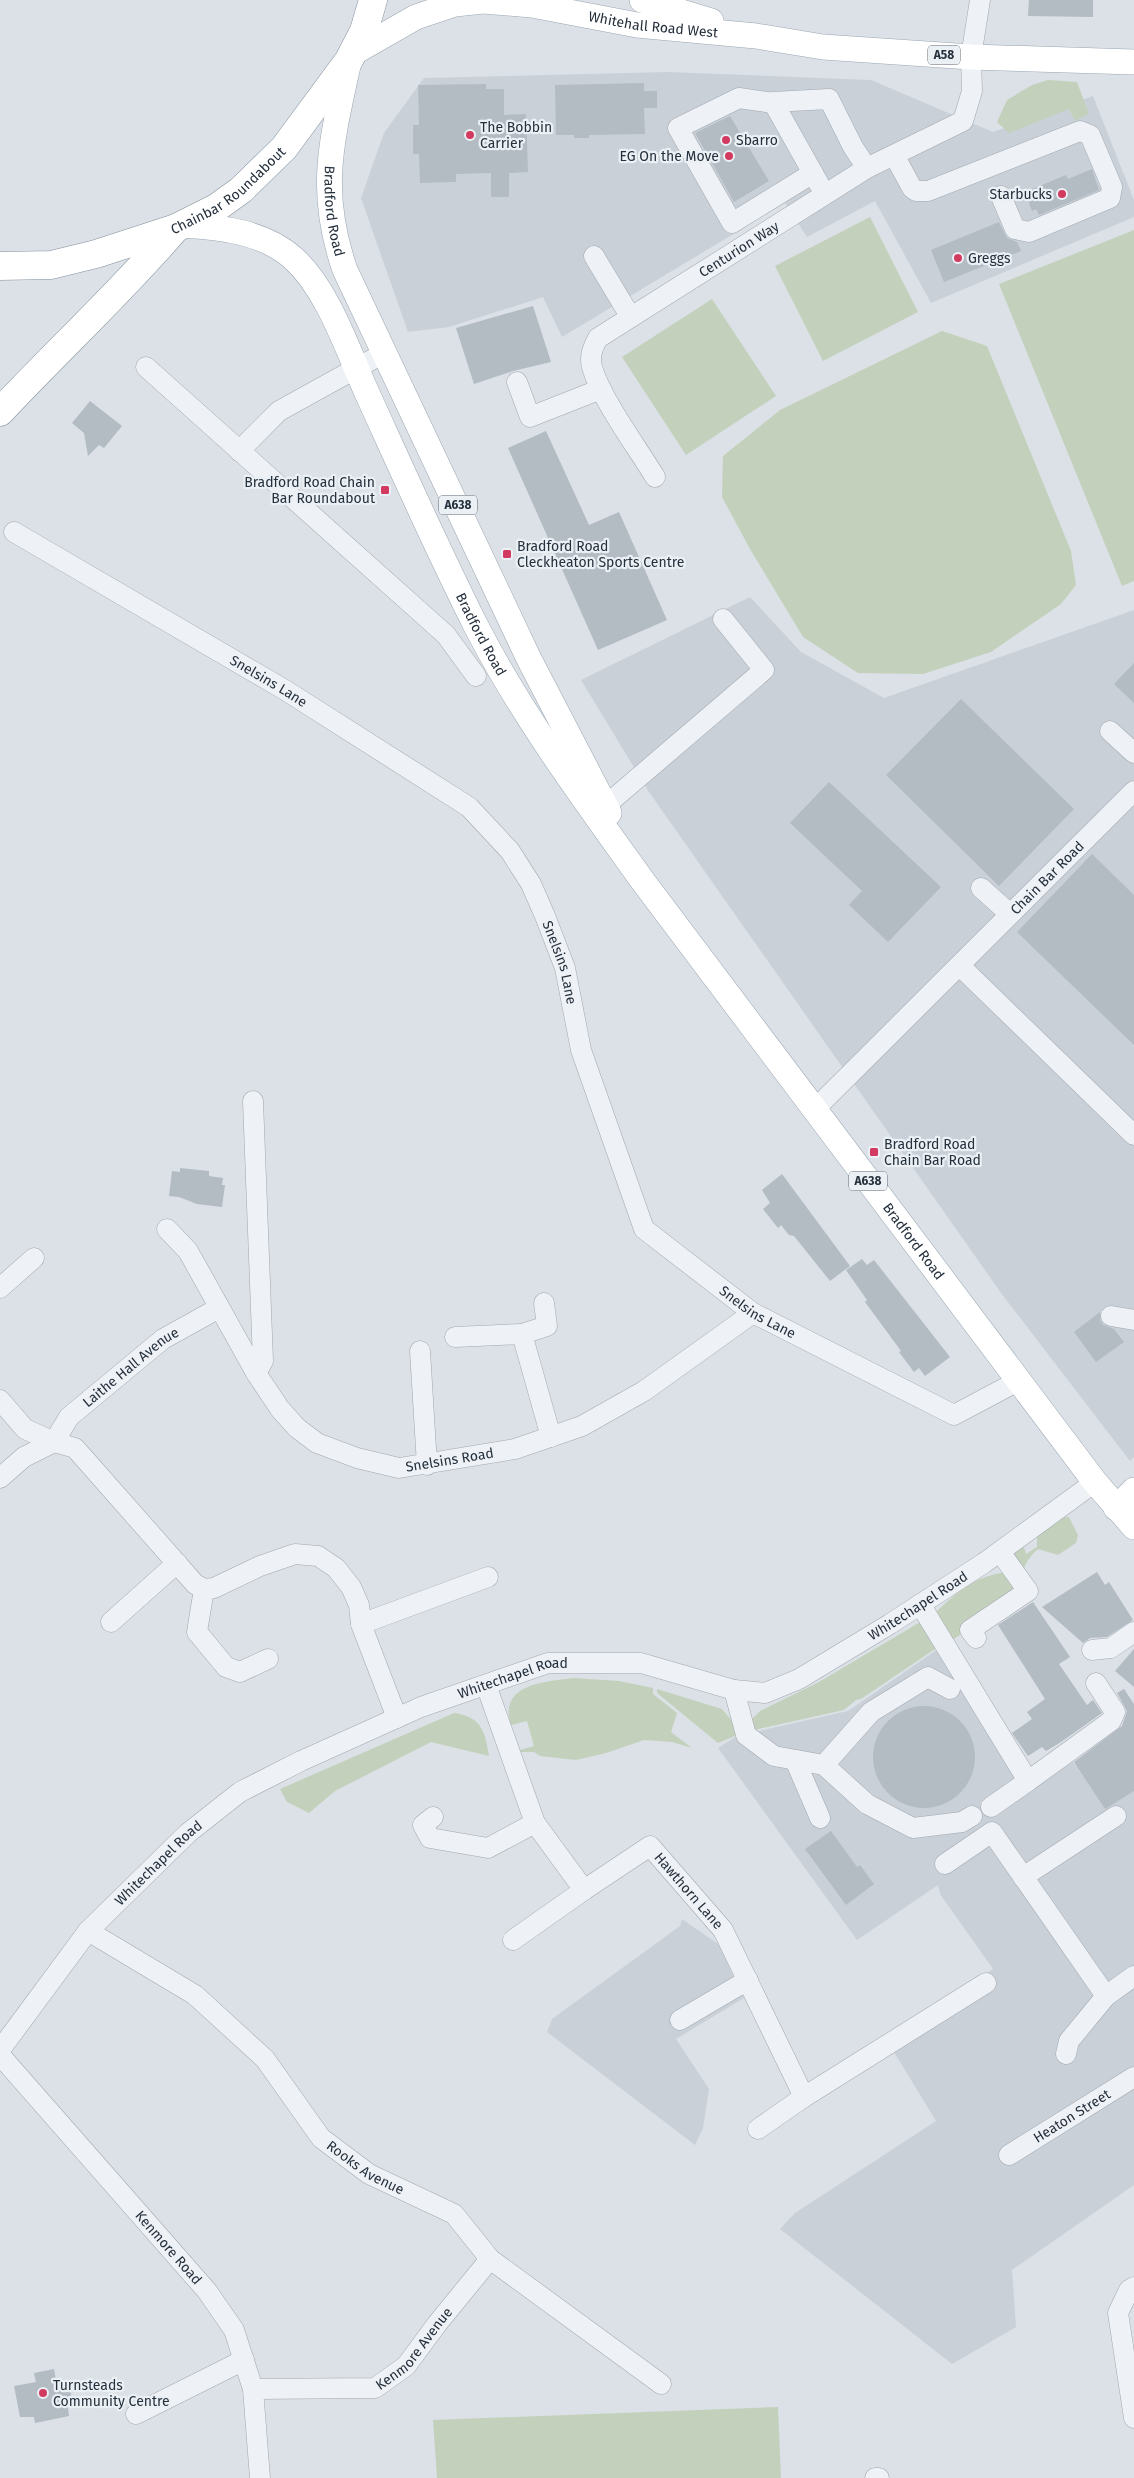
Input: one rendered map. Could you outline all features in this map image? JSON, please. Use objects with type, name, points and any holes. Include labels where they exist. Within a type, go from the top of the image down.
[{"type":"highway","name":"Chainbar Roundabout","points":[[0,266],[51,265],[96,254],[180,227],[216,208],[263,171],[284,148],[351,57],[364,31],[373,0]]},
{"type":"highway","points":[[0,412],[49,359],[140,270],[180,227]]},
{"type":"main road","name":"Whitehall Road West","points":[[642,0],[756,36]]},
{"type":"main road","name":"Whitehall Road West","points":[[351,57],[416,17],[455,4],[483,1],[532,5],[637,24],[756,36],[823,46],[971,57],[1134,62]]},
{"type":"main road","name":"Bradford Road","points":[[351,57],[330,146],[329,191],[335,240],[345,270],[412,407],[529,659],[642,880]]},
{"type":"main road","name":"Bradford Road","points":[[180,227],[211,227],[247,234],[277,246],[293,258],[320,293],[409,487],[482,637],[511,687],[581,795],[642,880],[1018,1381],[1095,1482],[1134,1527]]},
{"type":"main road","points":[[1116,1508],[1134,1490]]},
{"type":"street","name":"Centurion Way","points":[[655,476],[601,389],[591,366],[591,350],[598,338],[630,316],[867,168],[963,121],[972,91],[971,57],[980,0]]},
{"type":"street","points":[[813,173],[732,223],[678,128],[739,98],[774,103],[829,99],[853,147],[867,168]]},
{"type":"street","points":[[774,103],[825,194]]},
{"type":"street","points":[[894,155],[912,188],[916,191],[928,191],[1080,131],[1090,135],[1112,188],[1110,198],[1029,232],[1015,228],[1001,196]]},
{"type":"street","points":[[594,256],[630,316]]},
{"type":"street","points":[[239,451],[279,411],[384,353]]},
{"type":"street","name":"Bradford Road","points":[[146,367],[446,635],[476,676]]},
{"type":"street","points":[[517,382],[530,417],[601,389]]},
{"type":"street","name":"Snelsins Lane","points":[[14,532],[285,690],[469,807],[510,851],[530,884],[565,968],[581,1050],[644,1229],[753,1313],[954,1415],[1018,1381]]},
{"type":"street","points":[[605,806],[764,670],[723,619]]},
{"type":"street","points":[[1110,731],[1134,753]]},
{"type":"street","name":"Chain Bar Road","points":[[814,1110],[1134,790]]},
{"type":"street","points":[[981,888],[1010,914]]},
{"type":"street","points":[[960,966],[1134,1135]]},
{"type":"street","points":[[253,1101],[263,1361],[256,1374]]},
{"type":"street","name":"Snelsins Road","points":[[167,1229],[188,1251],[256,1374],[280,1409],[297,1428],[317,1443],[357,1458],[399,1468],[427,1465],[515,1449],[582,1426],[644,1391],[753,1313]]},
{"type":"street","points":[[0,1288],[34,1258]]},
{"type":"street","points":[[455,1337],[522,1334],[547,1326],[544,1303]]},
{"type":"street","name":"Laithe Hall Avenue","points":[[0,1478],[24,1457],[54,1442],[70,1418],[163,1338],[219,1308]]},
{"type":"street","points":[[1111,1316],[1134,1320]]},
{"type":"street","points":[[522,1334],[551,1436]]},
{"type":"street","points":[[420,1350],[427,1465]]},
{"type":"street","points":[[0,1400],[25,1429],[54,1442],[75,1448],[195,1584],[204,1589],[214,1588],[260,1566],[295,1554],[318,1556],[336,1568],[351,1587],[359,1605],[361,1624],[397,1718]]},
{"type":"street","name":"Whitechapel Road","points":[[0,2050],[88,1931],[188,1833],[240,1792],[301,1761],[420,1707],[548,1663],[641,1663],[734,1690],[765,1693],[799,1679],[920,1604],[1000,1552],[1095,1482]]},
{"type":"street","points":[[976,1638],[970,1630],[1028,1591],[1000,1552]]},
{"type":"street","points":[[112,1622],[177,1563]]},
{"type":"street","points":[[361,1624],[488,1577]]},
{"type":"street","points":[[204,1589],[197,1632],[226,1667],[240,1672],[268,1659]]},
{"type":"street","points":[[920,1604],[1028,1780]]},
{"type":"street","points":[[1092,1650],[1111,1648],[1134,1632]]},
{"type":"street","points":[[824,1765],[871,1712],[928,1677],[950,1689]]},
{"type":"street","points":[[992,1807],[1112,1721],[1115,1712],[1096,1683]]},
{"type":"street","points":[[486,1684],[535,1823],[584,1890]]},
{"type":"street","points":[[734,1690],[746,1735],[774,1756],[824,1765],[867,1804],[913,1828],[962,1822],[972,1816]]},
{"type":"street","points":[[795,1760],[820,1818]]},
{"type":"street","points":[[1023,1877],[1116,1816]]},
{"type":"street","points":[[433,1817],[423,1825],[430,1838],[488,1848],[535,1823]]},
{"type":"street","points":[[945,1864],[992,1832],[1106,1996]]},
{"type":"street","name":"Hawthorn Lane","points":[[513,1940],[650,1846],[723,1930],[804,2097]]},
{"type":"street","name":"Rooks Avenue","points":[[88,1931],[195,1995],[265,2059],[321,2138],[369,2174],[454,2214],[490,2259],[661,2384]]},
{"type":"street","points":[[1066,2054],[1069,2042],[1106,1996],[1134,1976]]},
{"type":"street","points":[[680,2020],[748,1980]]},
{"type":"street","points":[[758,2129],[804,2097],[986,1983]]},
{"type":"street","name":"Kenmore Road","points":[[0,2055],[207,2291],[234,2330],[253,2389],[260,2478]]},
{"type":"street","name":"Heaton Street","points":[[1008,2155],[1134,2077]]},
{"type":"street","name":"Kenmore Avenue","points":[[253,2389],[375,2388],[406,2366],[437,2324],[490,2259]]},
{"type":"street","points":[[1134,2287],[1130,2290],[1118,2313],[1134,2418]]},
{"type":"street","points":[[136,2414],[244,2360]]},
{"type":"shaded area","points":[[668,72],[871,80],[993,132],[1093,96],[1134,200],[1134,217],[931,303],[875,201],[807,237],[785,203],[562,337],[543,297],[449,327],[408,332],[361,198],[384,133],[424,78]]},
{"type":"shaded area","points":[[750,597],[801,652],[884,698],[1134,610],[1134,1457],[1130,1461],[1001,1293],[649,792],[581,680]]},
{"type":"shaded area","points":[[938,1649],[1017,1779],[981,1805],[989,1817],[1073,1762],[1086,1780],[1075,1764],[1134,1721],[1134,2185],[1012,2270],[1016,2327],[952,2364],[780,2229],[795,2213],[936,2121],[894,2052],[887,2034],[993,1969],[940,1894],[938,1885],[857,1940],[718,1748],[737,1736],[848,1711]]},
{"type":"shaded area","points":[[682,1919],[718,1944],[744,1998],[676,2039],[709,2089],[703,2128],[695,2145],[547,2032],[552,2019],[680,1926]]},
{"type":"green space","points":[[1048,80],[1077,82],[1089,114],[1075,121],[1069,109],[1009,133],[997,122],[1007,100],[1032,85]]},
{"type":"green space","points":[[870,217],[918,312],[823,361],[775,266]]},
{"type":"green space","points":[[1134,230],[1134,581],[1122,586],[999,284]]},
{"type":"green space","points":[[712,299],[776,396],[686,455],[622,357]]},
{"type":"green space","points":[[942,331],[987,346],[1071,551],[1076,585],[1061,604],[991,652],[923,674],[858,673],[803,637],[750,549],[722,497],[723,456],[780,410]]},
{"type":"green space","points":[[1060,1517],[1069,1517],[1078,1535],[1076,1543],[1058,1555],[1038,1549],[1024,1568],[1021,1580],[1022,1592],[951,1641],[933,1615],[958,1592],[975,1581],[1007,1572],[1004,1560],[1024,1547],[1026,1554],[1037,1547],[1037,1530]]},
{"type":"green space","points":[[922,1621],[938,1647],[861,1699],[856,1700],[844,1710],[750,1731],[747,1724],[760,1711],[819,1682]]},
{"type":"green space","points":[[573,1678],[619,1681],[653,1688],[653,1694],[677,1713],[671,1732],[692,1748],[672,1742],[644,1740],[606,1753],[576,1760],[540,1756],[534,1752],[521,1752],[520,1750],[534,1746],[527,1721],[511,1725],[509,1711],[511,1701],[517,1693],[526,1688],[549,1681]]},
{"type":"green space","points":[[657,1689],[722,1709],[742,1733],[718,1743],[657,1693]]},
{"type":"green space","points":[[454,1713],[470,1718],[480,1726],[486,1739],[489,1756],[431,1742],[335,1791],[309,1813],[287,1802],[280,1789]]},
{"type":"green space","points":[[778,2407],[781,2478],[437,2478],[433,2420]]},
{"type":"building","points":[[1029,0],[1093,0],[1093,17],[1028,16]]},
{"type":"building","points":[[644,83],[644,91],[657,91],[657,108],[644,108],[645,134],[589,135],[589,138],[574,138],[574,135],[556,135],[555,85]]},
{"type":"building","name":"The Bobbin Carrier","points":[[486,84],[486,89],[504,89],[504,115],[526,114],[528,172],[509,173],[509,197],[491,197],[491,173],[456,174],[456,182],[420,183],[419,154],[413,154],[413,125],[419,125],[418,85]]},
{"type":"building","name":"EG On the Move","points":[[730,116],[769,181],[734,202],[695,133]]},
{"type":"building","name":"Starbucks","points":[[1092,169],[1099,190],[1039,215],[1036,209],[1032,211],[1025,192],[1066,175],[1068,179]]},
{"type":"building","points":[[999,222],[1007,238],[1017,242],[1021,251],[944,282],[931,250]]},
{"type":"building","points":[[533,306],[551,362],[513,371],[474,384],[456,328]]},
{"type":"building","points":[[90,401],[122,426],[104,448],[99,445],[88,456],[84,433],[72,423]]},
{"type":"building","points":[[546,431],[589,525],[619,512],[667,620],[598,650],[508,448]]},
{"type":"building","points":[[1134,663],[1134,703],[1114,684]]},
{"type":"building","points":[[961,699],[1074,809],[999,886],[886,775]]},
{"type":"building","points":[[829,782],[941,887],[888,942],[849,905],[862,891],[790,823]]},
{"type":"building","points":[[1092,854],[1134,895],[1134,1045],[1017,932]]},
{"type":"building","points":[[180,1168],[209,1171],[209,1176],[223,1178],[222,1185],[225,1185],[222,1207],[197,1204],[179,1197],[169,1196],[172,1171],[180,1172]]},
{"type":"building","points":[[782,1174],[850,1266],[830,1281],[794,1236],[789,1235],[781,1225],[778,1228],[763,1209],[770,1203],[762,1190]]},
{"type":"building","points":[[862,1259],[867,1265],[874,1260],[950,1357],[925,1376],[919,1368],[914,1372],[899,1352],[901,1351],[865,1302],[867,1300],[846,1270]]},
{"type":"building","points":[[1100,1312],[1100,1320],[1103,1325],[1114,1329],[1124,1342],[1096,1362],[1074,1332]]},
{"type":"building","points":[[1097,1572],[1105,1585],[1109,1582],[1133,1620],[1107,1637],[1090,1638],[1083,1643],[1042,1607]]},
{"type":"building","points":[[1033,1602],[1070,1657],[1059,1664],[1087,1705],[1093,1700],[1102,1713],[1046,1751],[1042,1747],[1028,1756],[1012,1733],[1032,1719],[1027,1712],[1045,1699],[998,1625]]},
{"type":"building","points":[[1134,1649],[1134,1687],[1115,1671]]},
{"type":"building","points":[[1124,1689],[1134,1704],[1134,1791],[1105,1809],[1074,1762],[1122,1726],[1127,1711],[1117,1693]]},
{"type":"building","points":[[924,1706],[944,1709],[953,1714],[967,1728],[972,1737],[975,1757],[972,1777],[967,1786],[953,1800],[944,1805],[924,1808],[904,1805],[895,1800],[881,1786],[876,1777],[873,1757],[876,1737],[881,1728],[895,1714],[904,1709]]},
{"type":"building","points":[[831,1831],[857,1867],[860,1865],[874,1884],[846,1905],[805,1849]]},
{"type":"building","name":"Turnsteads Community Centre","points":[[54,2369],[57,2386],[69,2384],[72,2400],[67,2401],[69,2416],[35,2423],[34,2417],[20,2417],[14,2386],[36,2382],[34,2373]]},
{"type":"place","name":"The Bobbin Carrier","points":[[470,135]]},
{"type":"place","name":"Sbarro","points":[[726,140]]},
{"type":"place","name":"EG On the Move","points":[[729,156]]},
{"type":"place","name":"Starbucks","points":[[1062,194]]},
{"type":"place","name":"Greggs","points":[[958,258]]},
{"type":"place","name":"Bradford Road Chain Bar Roundabout","points":[[385,490]]},
{"type":"place","name":"Bradford Road Cleckheaton Sports Centre","points":[[507,554]]},
{"type":"place","name":"Bradford Road Chain Bar Road","points":[[874,1152]]},
{"type":"place","name":"Turnsteads Community Centre","points":[[43,2393]]}]
